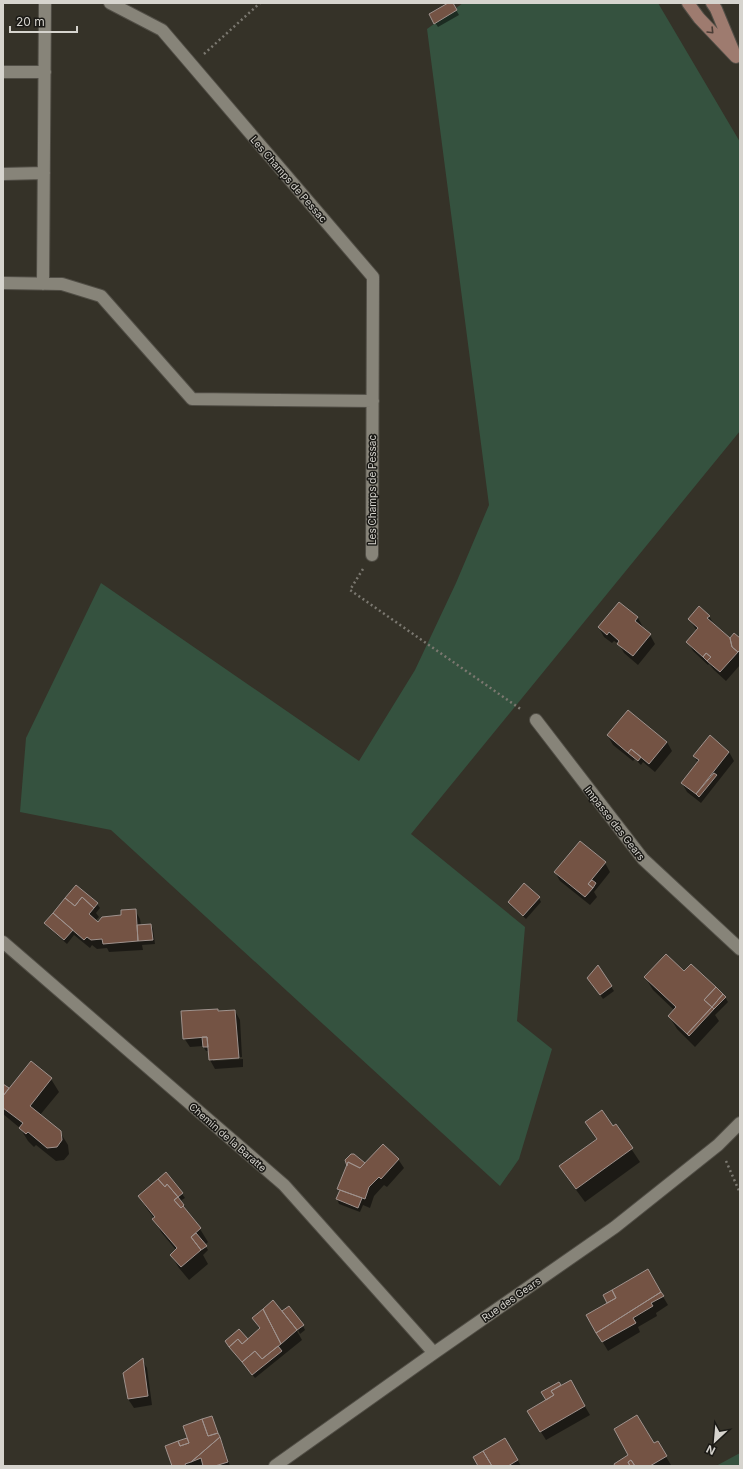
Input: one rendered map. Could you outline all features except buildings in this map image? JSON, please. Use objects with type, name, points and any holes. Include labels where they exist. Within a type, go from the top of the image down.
[{"type":"street","points":[[44,284],[45,3]]},
{"type":"street","name":"Les Champs de Pessac","points":[[110,3],[162,30],[373,277],[372,555]]},
{"type":"street","points":[[688,3],[699,18],[738,60]]},
{"type":"street","points":[[712,3],[738,60]]},
{"type":"street","points":[[3,72],[44,72]]},
{"type":"street","points":[[3,174],[44,173]]},
{"type":"street","points":[[3,283],[62,284],[101,296],[192,399],[373,401]]},
{"type":"street","name":"Impasse des Gears","points":[[536,720],[642,859],[740,949]]},
{"type":"street","name":"Chemin de la Baratte","points":[[3,942],[284,1185],[434,1353]]},
{"type":"street","name":"Rue des Gears","points":[[274,1466],[615,1227],[718,1145],[740,1123]]},
{"type":"path","points":[[192,65],[260,3]]},
{"type":"path","points":[[372,555],[350,590],[536,720]]},
{"type":"path","points":[[718,1145],[740,1193]]},
{"type":"green space","points":[[463,3],[658,3],[740,142],[740,431],[411,834],[525,927],[517,1021],[552,1049],[519,1159],[500,1186],[111,830],[20,812],[26,738],[101,583],[359,761],[415,670],[456,583],[489,505],[427,29]]},
{"type":"green space","points":[[740,1453],[740,1466],[716,1466]]}]
